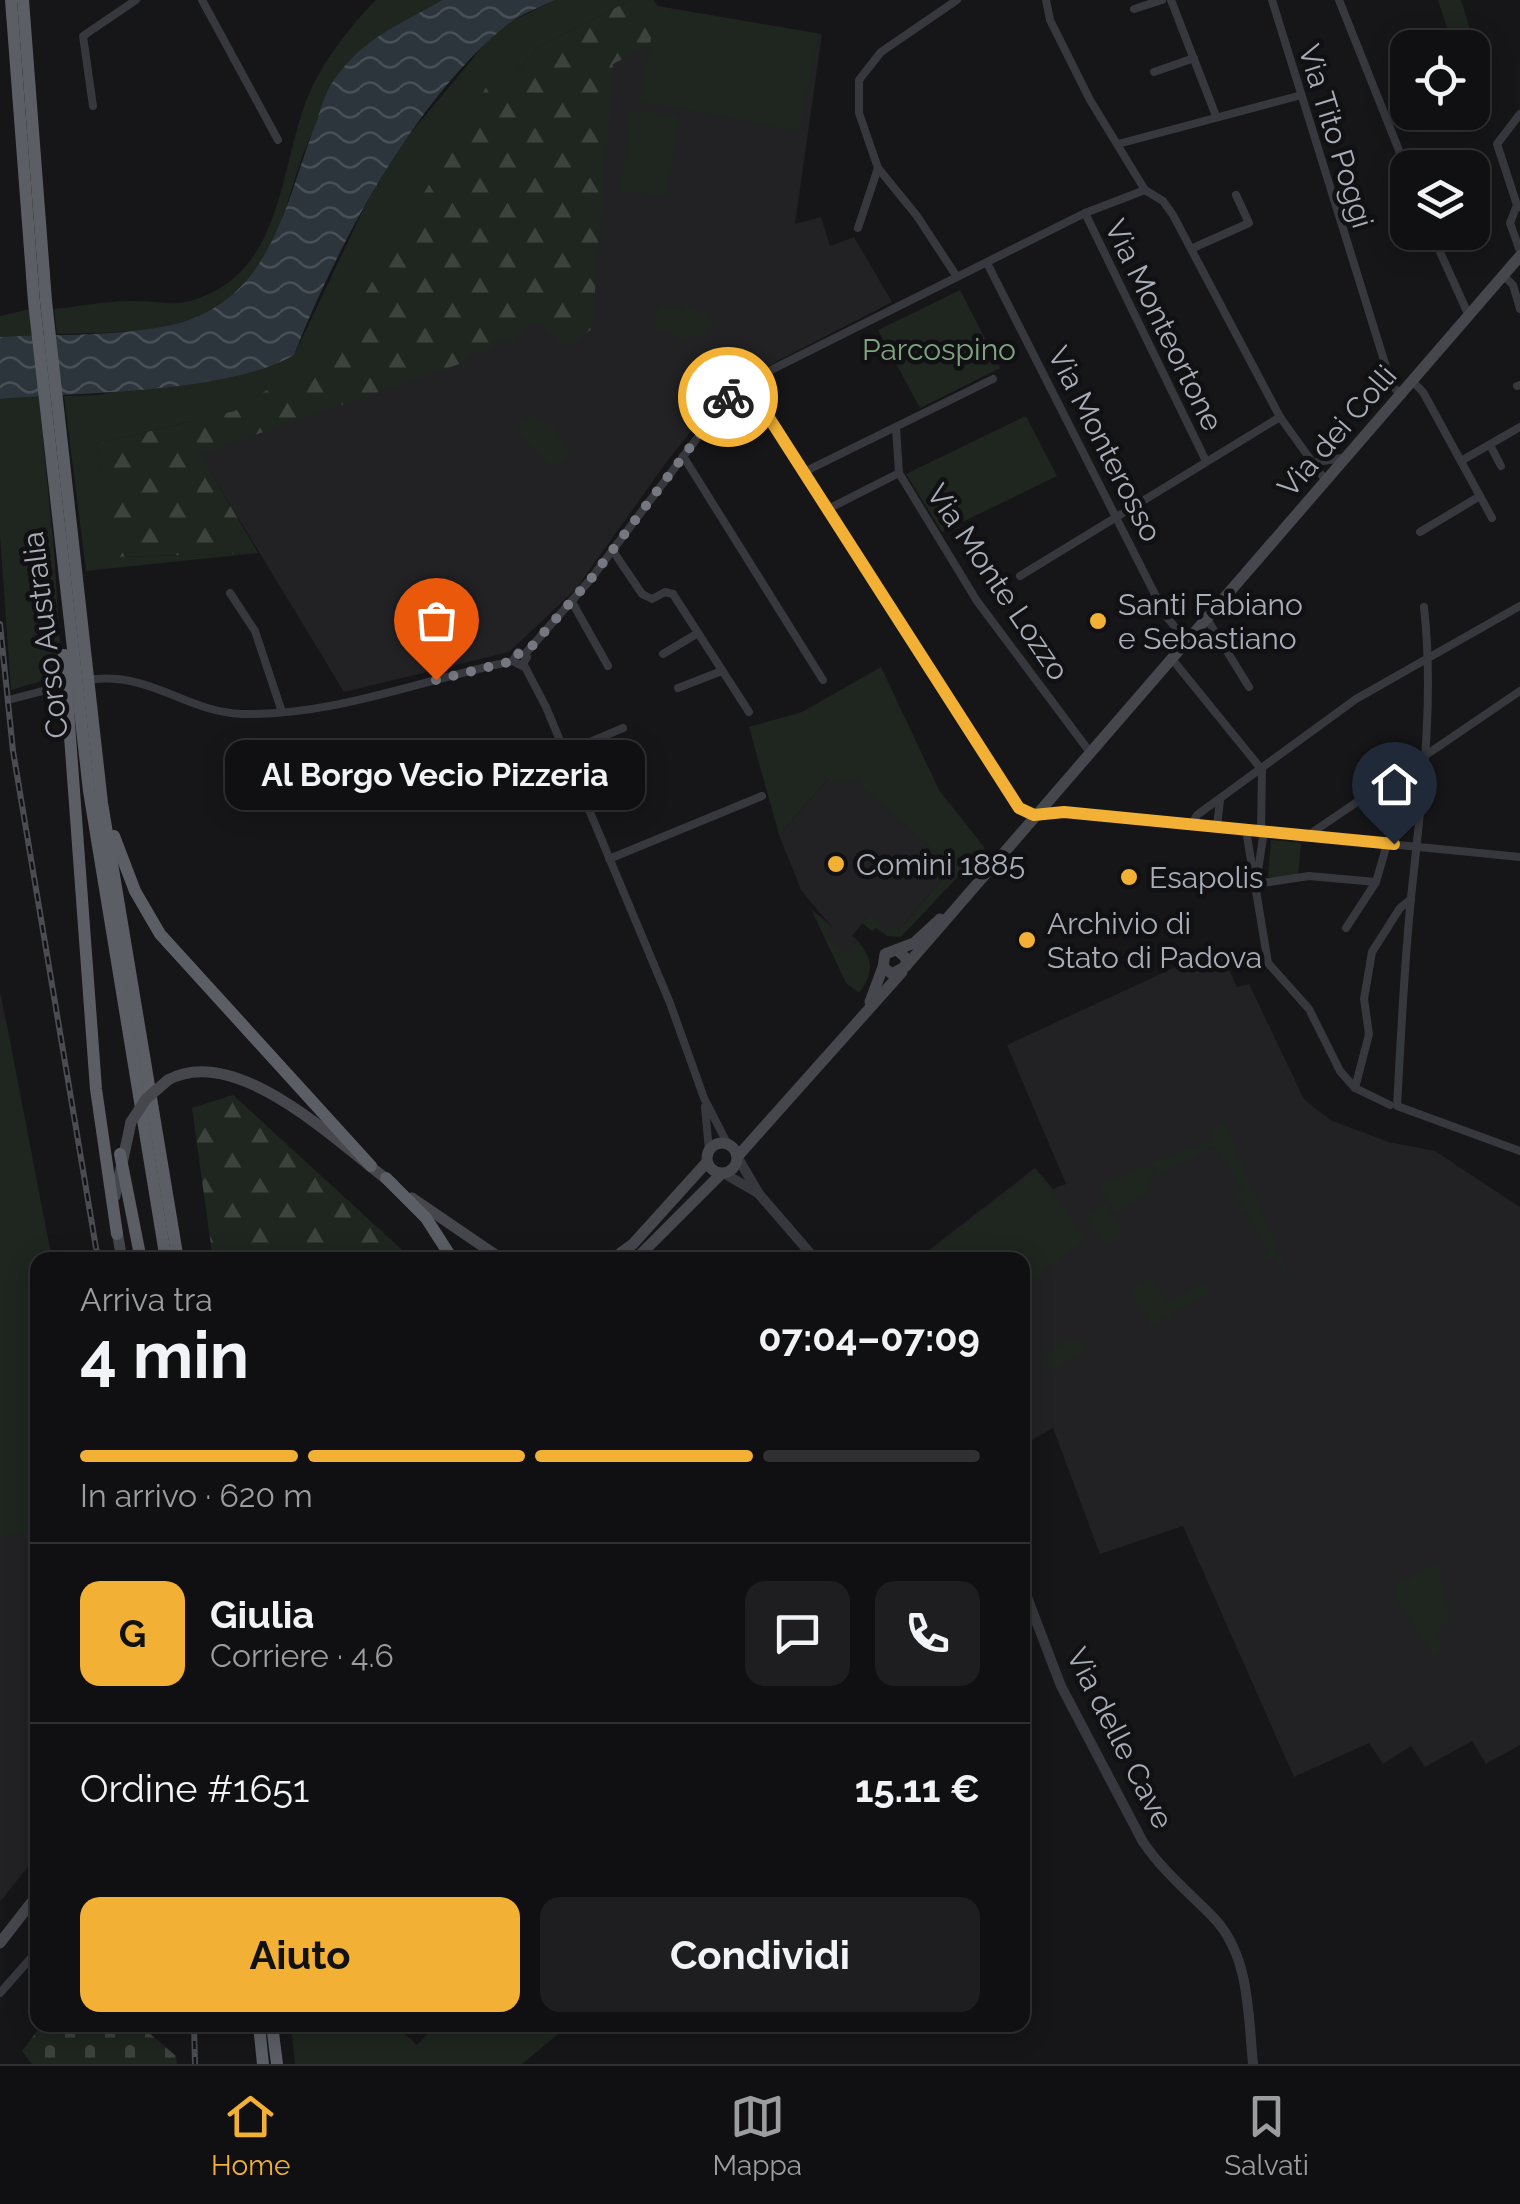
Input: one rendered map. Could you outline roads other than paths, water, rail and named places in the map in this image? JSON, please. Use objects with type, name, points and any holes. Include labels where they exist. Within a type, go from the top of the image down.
[{"type":"highway","name":"Corso Australia","points":[[11,0],[53,424],[102,803],[177,1252]]},
{"type":"highway","name":"Corso Australia","points":[[23,0],[40,301]]},
{"type":"highway","name":"Corso Australia","points":[[53,424],[62,573],[89,791],[165,1252]]},
{"type":"highway","points":[[62,573],[59,611],[74,831],[100,1134],[117,1234]]},
{"type":"highway","points":[[102,803],[135,891],[160,934],[371,1166]]},
{"type":"highway","points":[[120,1154],[139,1252]]},
{"type":"highway","points":[[386,1178],[426,1218],[447,1252]]},
{"type":"highway","points":[[260,2032],[263,2064]]},
{"type":"highway","points":[[273,2032],[276,2064]]},
{"type":"main road","name":"Via dei Colli","points":[[643,1252],[723,1174],[762,1125],[904,969],[1515,264]]},
{"type":"main road","name":"Via dei Colli","points":[[866,1010],[886,954],[914,942],[963,898]]},
{"type":"main road","points":[[884,967],[892,974],[904,969],[904,954],[897,950]]},
{"type":"main road","points":[[120,1252],[115,1188],[130,1122],[146,1099],[168,1080],[182,1073],[208,1070],[248,1080],[491,1252]]},
{"type":"main road","name":"Via dei Colli","points":[[708,1156],[762,1125]]},
{"type":"main road","points":[[728,1144],[738,1157]]},
{"type":"main road","points":[[621,1252],[660,1216],[708,1156],[723,1174]]},
{"type":"main road","points":[[440,1219],[475,1252]]},
{"type":"main road","points":[[0,1943],[30,1904]]},
{"type":"street","points":[[93,106],[83,36],[136,0]]},
{"type":"street","points":[[202,0],[278,140]]},
{"type":"street","points":[[957,0],[881,52],[859,80],[859,113],[878,168],[918,216],[957,277]]},
{"type":"street","points":[[1046,0],[1050,20],[1118,144],[1145,190],[1163,200],[1193,248],[1280,417],[1326,482]]},
{"type":"street","points":[[1134,9],[1162,0]]},
{"type":"street","points":[[1171,0],[1216,116]]},
{"type":"street","name":"Via Tito Poggi","points":[[1272,0],[1298,96],[1392,386],[1402,395]]},
{"type":"street","points":[[1338,0],[1399,150]]},
{"type":"street","points":[[1154,72],[1194,58]]},
{"type":"street","points":[[1118,144],[1298,96]]},
{"type":"street","points":[[1520,114],[1497,144],[1518,206],[1510,223],[1515,264],[1512,285],[1520,309]]},
{"type":"street","points":[[858,228],[878,168]]},
{"type":"street","name":"Via Monteortone","points":[[1145,190],[1085,213],[1206,462]]},
{"type":"street","points":[[1193,248],[1250,224],[1236,196]]},
{"type":"street","points":[[728,1144],[704,1098],[670,1003],[524,666],[525,654],[572,602],[735,388],[1085,213]]},
{"type":"street","points":[[1438,250],[1462,309],[1469,316]]},
{"type":"street","name":"Via Monterosso","points":[[987,263],[1166,616],[1187,642]]},
{"type":"street","points":[[804,472],[993,378]]},
{"type":"street","points":[[746,382],[1014,802],[1034,815],[1064,812],[1520,857]]},
{"type":"street","points":[[1412,382],[1423,392],[1492,518]]},
{"type":"street","points":[[1020,576],[1280,417]]},
{"type":"street","points":[[1461,460],[1520,427]]},
{"type":"street","name":"Via Monte Lozzo","points":[[896,428],[899,473],[977,601],[1089,751]]},
{"type":"street","points":[[1490,445],[1501,466]]},
{"type":"street","points":[[1311,462],[1350,454]]},
{"type":"street","points":[[683,456],[823,680]]},
{"type":"street","points":[[828,509],[899,473]]},
{"type":"street","points":[[1420,532],[1480,496]]},
{"type":"street","points":[[612,551],[642,594],[652,599],[665,592],[673,594],[750,712]]},
{"type":"street","points":[[230,593],[255,631],[282,712]]},
{"type":"street","points":[[572,602],[608,666]]},
{"type":"street","points":[[1192,824],[1197,815],[1356,698],[1520,606]]},
{"type":"street","points":[[1394,1105],[1428,751],[1430,659],[1424,607]]},
{"type":"street","points":[[1207,620],[1249,688]]},
{"type":"street","points":[[662,654],[698,632]]},
{"type":"street","points":[[513,661],[515,654],[525,654]]},
{"type":"street","points":[[1172,660],[1262,770],[1262,831],[1256,884],[1268,963],[1309,1010],[1340,1070],[1355,1088],[1520,1152]]},
{"type":"street","points":[[94,679],[120,677],[152,684],[217,711],[282,712],[387,693],[513,661],[524,666]]},
{"type":"street","points":[[678,688],[722,671]]},
{"type":"street","points":[[12,699],[62,686]]},
{"type":"street","points":[[1307,836],[1520,691]]},
{"type":"street","points":[[564,753],[623,728]]},
{"type":"street","points":[[609,859],[762,796]]},
{"type":"street","points":[[1217,827],[1220,800]]},
{"type":"street","points":[[1246,830],[1251,876],[1256,884]]},
{"type":"street","points":[[1346,928],[1376,882],[1387,844]]},
{"type":"street","points":[[1256,884],[1308,876],[1376,882]]},
{"type":"street","points":[[1355,1088],[1368,1034],[1364,999],[1372,952],[1400,908],[1411,899]]},
{"type":"street","points":[[1340,1070],[1362,1064]]},
{"type":"street","points":[[704,1098],[708,1156]]},
{"type":"street","points":[[738,1157],[759,1194],[809,1252]]},
{"type":"street","points":[[723,1174],[759,1194]]},
{"type":"street","name":"Via delle Cave","points":[[1030,1605],[1061,1686],[1142,1842],[1169,1876],[1214,1917],[1233,1946],[1243,1978],[1253,2064]]},
{"type":"street","points":[[0,1993],[30,1959]]},
{"type":"water","points":[[442,0],[555,0],[512,21],[473,55],[441,92],[382,176],[356,222],[294,355],[265,368],[192,384],[0,399],[0,337],[154,328],[208,311],[234,293],[271,244],[334,80],[370,42]]},
{"type":"railway","points":[[0,624],[13,751],[97,1252]]},
{"type":"railway","points":[[194,2032],[195,2064]]},
{"type":"place","name":"Santi Fabiano e Sebastiano","points":[[1098,621]]},
{"type":"place","name":"Al Borgo Vecio Pizzeria","points":[[436,680]]},
{"type":"place","name":"Comini 1885","points":[[836,864]]},
{"type":"place","name":"Esapolis","points":[[1129,877]]},
{"type":"place","name":"Archivio di Stato di Padova","points":[[1027,940]]},
{"type":"park label","name":"Parcospino","points":[[939,349]]}]
